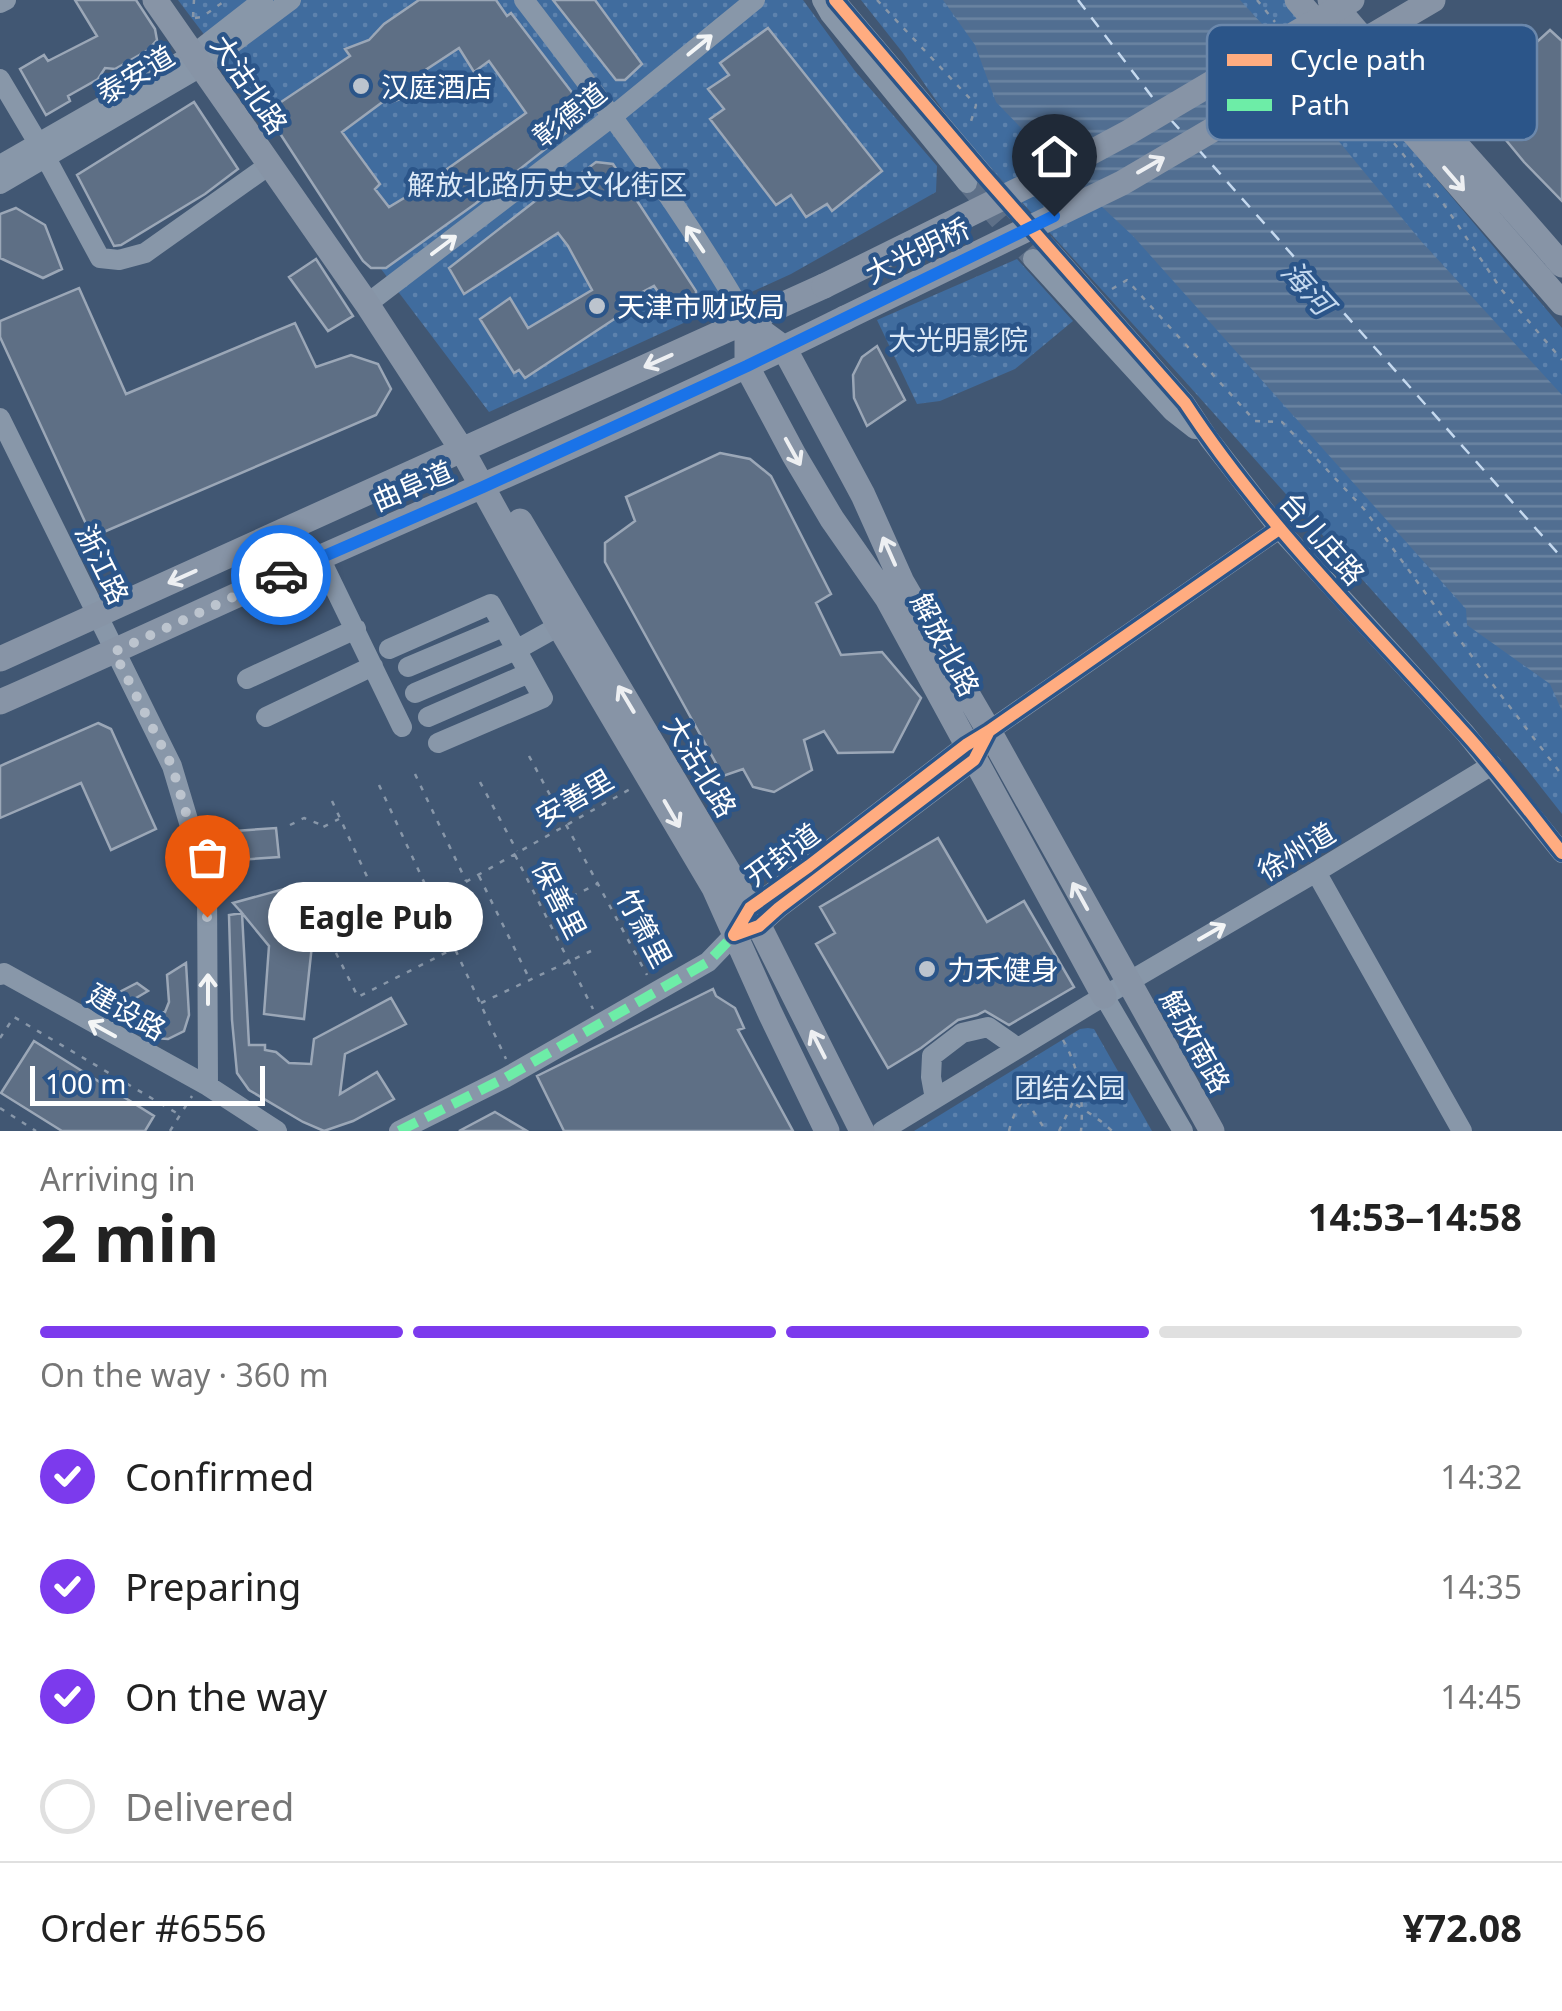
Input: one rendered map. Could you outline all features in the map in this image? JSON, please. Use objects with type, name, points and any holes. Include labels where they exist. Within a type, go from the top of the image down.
[{"type":"main road","name":"大沽北路","points":[[155,0],[462,450],[490,484],[748,923],[862,1131]]},
{"type":"main road","points":[[1298,0],[1320,25]]},
{"type":"main road","points":[[1330,0],[1351,25]]},
{"type":"main road","name":"大光明桥","points":[[1310,25],[1352,0]]},
{"type":"main road","name":"大光明桥","points":[[1390,25],[1433,0]]},
{"type":"main road","name":"大光明桥","points":[[824,286],[997,202],[1207,86]]},
{"type":"main road","name":"大光明桥","points":[[845,318],[1122,182],[1207,132]]},
{"type":"main road","points":[[1420,140],[1562,302]]},
{"type":"main road","points":[[1453,140],[1562,265]]},
{"type":"main road","name":"曲阜道","points":[[0,659],[824,286]]},
{"type":"main road","name":"曲阜道","points":[[0,702],[490,484],[845,318]]},
{"type":"main road","name":"解放北路","points":[[746,321],[784,348],[863,495],[902,582],[1128,982]]},
{"type":"main road","name":"解放北路","points":[[746,321],[747,366],[794,455],[887,598],[1104,996]]},
{"type":"main road","name":"大沽北路","points":[[490,484],[559,626],[714,888],[748,923],[827,1131]]},
{"type":"main road","name":"解放南路","points":[[1128,982],[1212,1131]]},
{"type":"street","name":"泰安道","points":[[198,60],[264,0]]},
{"type":"street","name":"泰安道","points":[[0,184],[42,151],[198,60],[291,0]]},
{"type":"street","name":"解放北路","points":[[524,0],[612,116],[725,283],[746,321]]},
{"type":"street","name":"彰德道","points":[[366,304],[612,116],[755,0]]},
{"type":"street","points":[[822,0],[842,30],[976,179],[835,0]]},
{"type":"street","points":[[0,79],[100,258],[119,260],[145,253],[269,166]]},
{"type":"street","name":"泰安道","points":[[0,165],[42,151]]},
{"type":"street","name":"台儿庄路","points":[[1042,255],[1172,411],[1209,440],[1279,529],[1492,765],[1562,853]]},
{"type":"street","name":"浙江路","points":[[0,418],[172,766],[207,883],[205,1084]]},
{"type":"street","name":"开封道","points":[[400,1131],[513,1074],[708,962],[748,923],[778,908],[970,753],[989,731],[1279,529]]},
{"type":"street","points":[[320,558],[402,727]]},
{"type":"street","points":[[389,648],[491,604],[543,698],[438,742]]},
{"type":"street","points":[[408,667],[503,626]]},
{"type":"street","points":[[414,693],[516,650],[559,626]]},
{"type":"street","points":[[247,679],[356,629]]},
{"type":"street","points":[[266,717],[373,666]]},
{"type":"street","points":[[428,717],[529,673]]},
{"type":"street","name":"徐州道","points":[[1104,996],[1492,765]]},
{"type":"street","points":[[1316,872],[1462,1131]]},
{"type":"street","name":"建设路","points":[[0,975],[4,973],[205,1084],[277,1131]]},
{"type":"street","points":[[882,1131],[1104,996]]},
{"type":"street","name":"解放南路","points":[[1104,996],[1183,1131]]},
{"type":"street","points":[[935,1099],[932,1056],[962,1033],[988,1027],[1018,1048]]},
{"type":"path","points":[[194,18],[202,17],[226,0]]},
{"type":"path","points":[[877,0],[976,105],[967,134]]},
{"type":"path","points":[[1386,140],[1392,142],[1443,203],[1501,289],[1562,360]]},
{"type":"path","points":[[1108,291],[1127,280],[1254,421],[1282,422],[1342,484],[1562,775]]},
{"type":"path","points":[[415,774],[467,881]]},
{"type":"path","points":[[379,785],[513,1074]]},
{"type":"path","points":[[290,824],[304,818],[321,828],[340,819]]},
{"type":"path","points":[[478,874],[530,980]]},
{"type":"path","points":[[336,953],[358,997],[454,948]]},
{"type":"path","points":[[0,1038],[14,1017],[180,1115]]},
{"type":"path","points":[[1055,1026],[1070,1051],[1079,1080],[1083,1109],[1080,1131]]},
{"type":"path","points":[[170,1131],[205,1084]]},
{"type":"path","points":[[1008,1131],[1015,1110],[1026,1099],[1036,1092],[1053,1092],[1112,1131]]},
{"type":"path","points":[[1026,1099],[1046,1131]]},
{"type":"path","points":[[1058,1131],[1072,1102]]},
{"type":"path","points":[[0,1108],[36,1131]]},
{"type":"green space","name":"解放北路历史文化街区","points":[[178,0],[803,0],[855,71],[937,166],[936,192],[791,274],[489,412]]},
{"type":"green space","points":[[861,0],[1286,0],[1307,25],[1207,25],[1207,140],[1404,140],[1562,328],[1562,814],[1412,635],[958,132]]},
{"type":"green space","name":"大光明影院","points":[[1017,259],[1073,321],[1015,369],[940,401],[917,404],[877,320]]},
{"type":"green space","name":"团结公园","points":[[1080,1029],[1094,1029],[1152,1131],[914,1131]]},
{"type":"water","name":"海河","points":[[943,0],[1240,0],[1263,25],[1207,25],[1207,140],[1338,140],[1421,241],[1562,395],[1562,711],[1550,684],[1467,625],[1466,609],[1133,236],[996,102],[975,45]]},
{"type":"building","points":[[75,0],[136,0],[155,29],[157,40],[148,50],[115,69],[105,68],[98,79],[68,96],[70,101],[46,115],[20,69],[44,55],[48,61],[97,36]]},
{"type":"building","points":[[419,0],[496,0],[507,16],[511,13],[577,99],[579,113],[571,129],[475,204],[386,268],[371,268],[266,112],[350,56],[345,49],[369,40],[384,24]],"holes":[[[459,48],[474,72],[489,61],[526,113],[389,207],[375,189],[380,184],[342,132],[388,98],[392,102],[411,95],[424,78],[421,73]]]},
{"type":"building","points":[[553,0],[595,0],[642,64],[625,80],[616,80]]},
{"type":"building","points":[[768,28],[882,171],[832,211],[827,204],[806,217],[791,195],[776,205],[710,119],[724,109],[708,89],[729,75],[720,63]]},
{"type":"building","points":[[1550,30],[1562,41],[1562,201],[1506,140],[1537,140],[1537,42]]},
{"type":"building","points":[[194,102],[238,169],[205,194],[114,246],[77,175]]},
{"type":"building","points":[[596,162],[613,164],[696,291],[696,304],[677,319],[654,286],[626,301],[631,308],[525,378],[519,370],[514,373],[480,319],[510,298],[528,328],[592,290],[568,246],[558,233],[464,294],[449,268],[553,187],[554,194]]},
{"type":"building","points":[[16,208],[45,225],[62,269],[43,278],[0,258],[0,214]]},
{"type":"building","points":[[316,259],[353,316],[328,331],[289,277]]},
{"type":"building","points":[[79,288],[126,394],[295,323],[316,367],[351,355],[378,364],[391,389],[376,415],[92,537],[0,337],[0,321]]},
{"type":"building","points":[[877,346],[905,400],[867,426],[854,398],[853,375],[862,357]]},
{"type":"building","points":[[720,453],[750,459],[771,476],[831,594],[816,603],[841,655],[882,652],[921,698],[893,752],[838,753],[824,731],[804,740],[812,770],[774,792],[753,787],[743,769],[723,776],[605,562],[605,543],[635,521],[626,497]]},
{"type":"building","points":[[98,723],[111,729],[156,829],[111,850],[81,783],[0,818],[0,766]]},
{"type":"building","points":[[276,828],[279,857],[237,860],[235,831]]},
{"type":"building","points":[[938,838],[987,922],[1024,901],[1074,987],[1009,1025],[985,1011],[958,1020],[888,1068],[816,944],[835,933],[820,907]]},
{"type":"building","points":[[291,887],[288,917],[299,928],[300,943],[312,945],[304,1019],[264,1014],[269,946],[233,903]]},
{"type":"building","points":[[242,913],[249,1045],[265,1045],[265,1050],[276,1052],[289,1063],[311,1064],[314,1039],[391,998],[406,1024],[345,1054],[340,1094],[377,1072],[394,1099],[324,1131],[249,1090],[237,1073],[232,1020],[229,915]]},
{"type":"building","points":[[186,963],[189,1015],[184,1031],[168,1039],[154,1038],[100,1008],[102,1001],[137,983],[148,991],[131,1001],[152,1013],[165,1012],[169,1002],[167,975]]},
{"type":"building","points":[[713,989],[716,996],[735,1008],[744,1028],[738,1030],[793,1131],[564,1131],[537,1076]]},
{"type":"building","points":[[34,1041],[154,1116],[145,1131],[62,1131],[1,1093]]},
{"type":"building","points":[[495,1112],[527,1131],[459,1131]]},
{"type":"ferry route","points":[[1078,0],[1156,102]]},
{"type":"ferry route","points":[[1171,120],[1182,132]]},
{"type":"ferry route","points":[[1198,149],[1562,558]]},
{"type":"tunnel","points":[[984,175],[1051,251]]},
{"type":"tunnel","points":[[967,183],[1033,259]]},
{"type":"marked path","points":[[399,1131],[505,1078],[708,962],[734,935]]},
{"type":"cycle path","points":[[835,0],[1185,403],[1282,530],[1474,744],[1562,853]]},
{"type":"cycle path","points":[[989,731],[974,760],[759,926],[734,935],[750,908],[966,745],[1279,529]]},
{"type":"way so far","points":[[207,917],[207,883],[172,766],[114,652],[281,575]]},
{"type":"place","name":"汉庭酒店","points":[[361,86]]},
{"type":"place","name":"天津市财政局","points":[[597,306]]},
{"type":"place","name":"Eagle Pub","points":[[207,917]]},
{"type":"place","name":"力禾健身","points":[[927,969]]},
{"type":"route","points":[[281,575],[747,366],[1054,216]]}]
